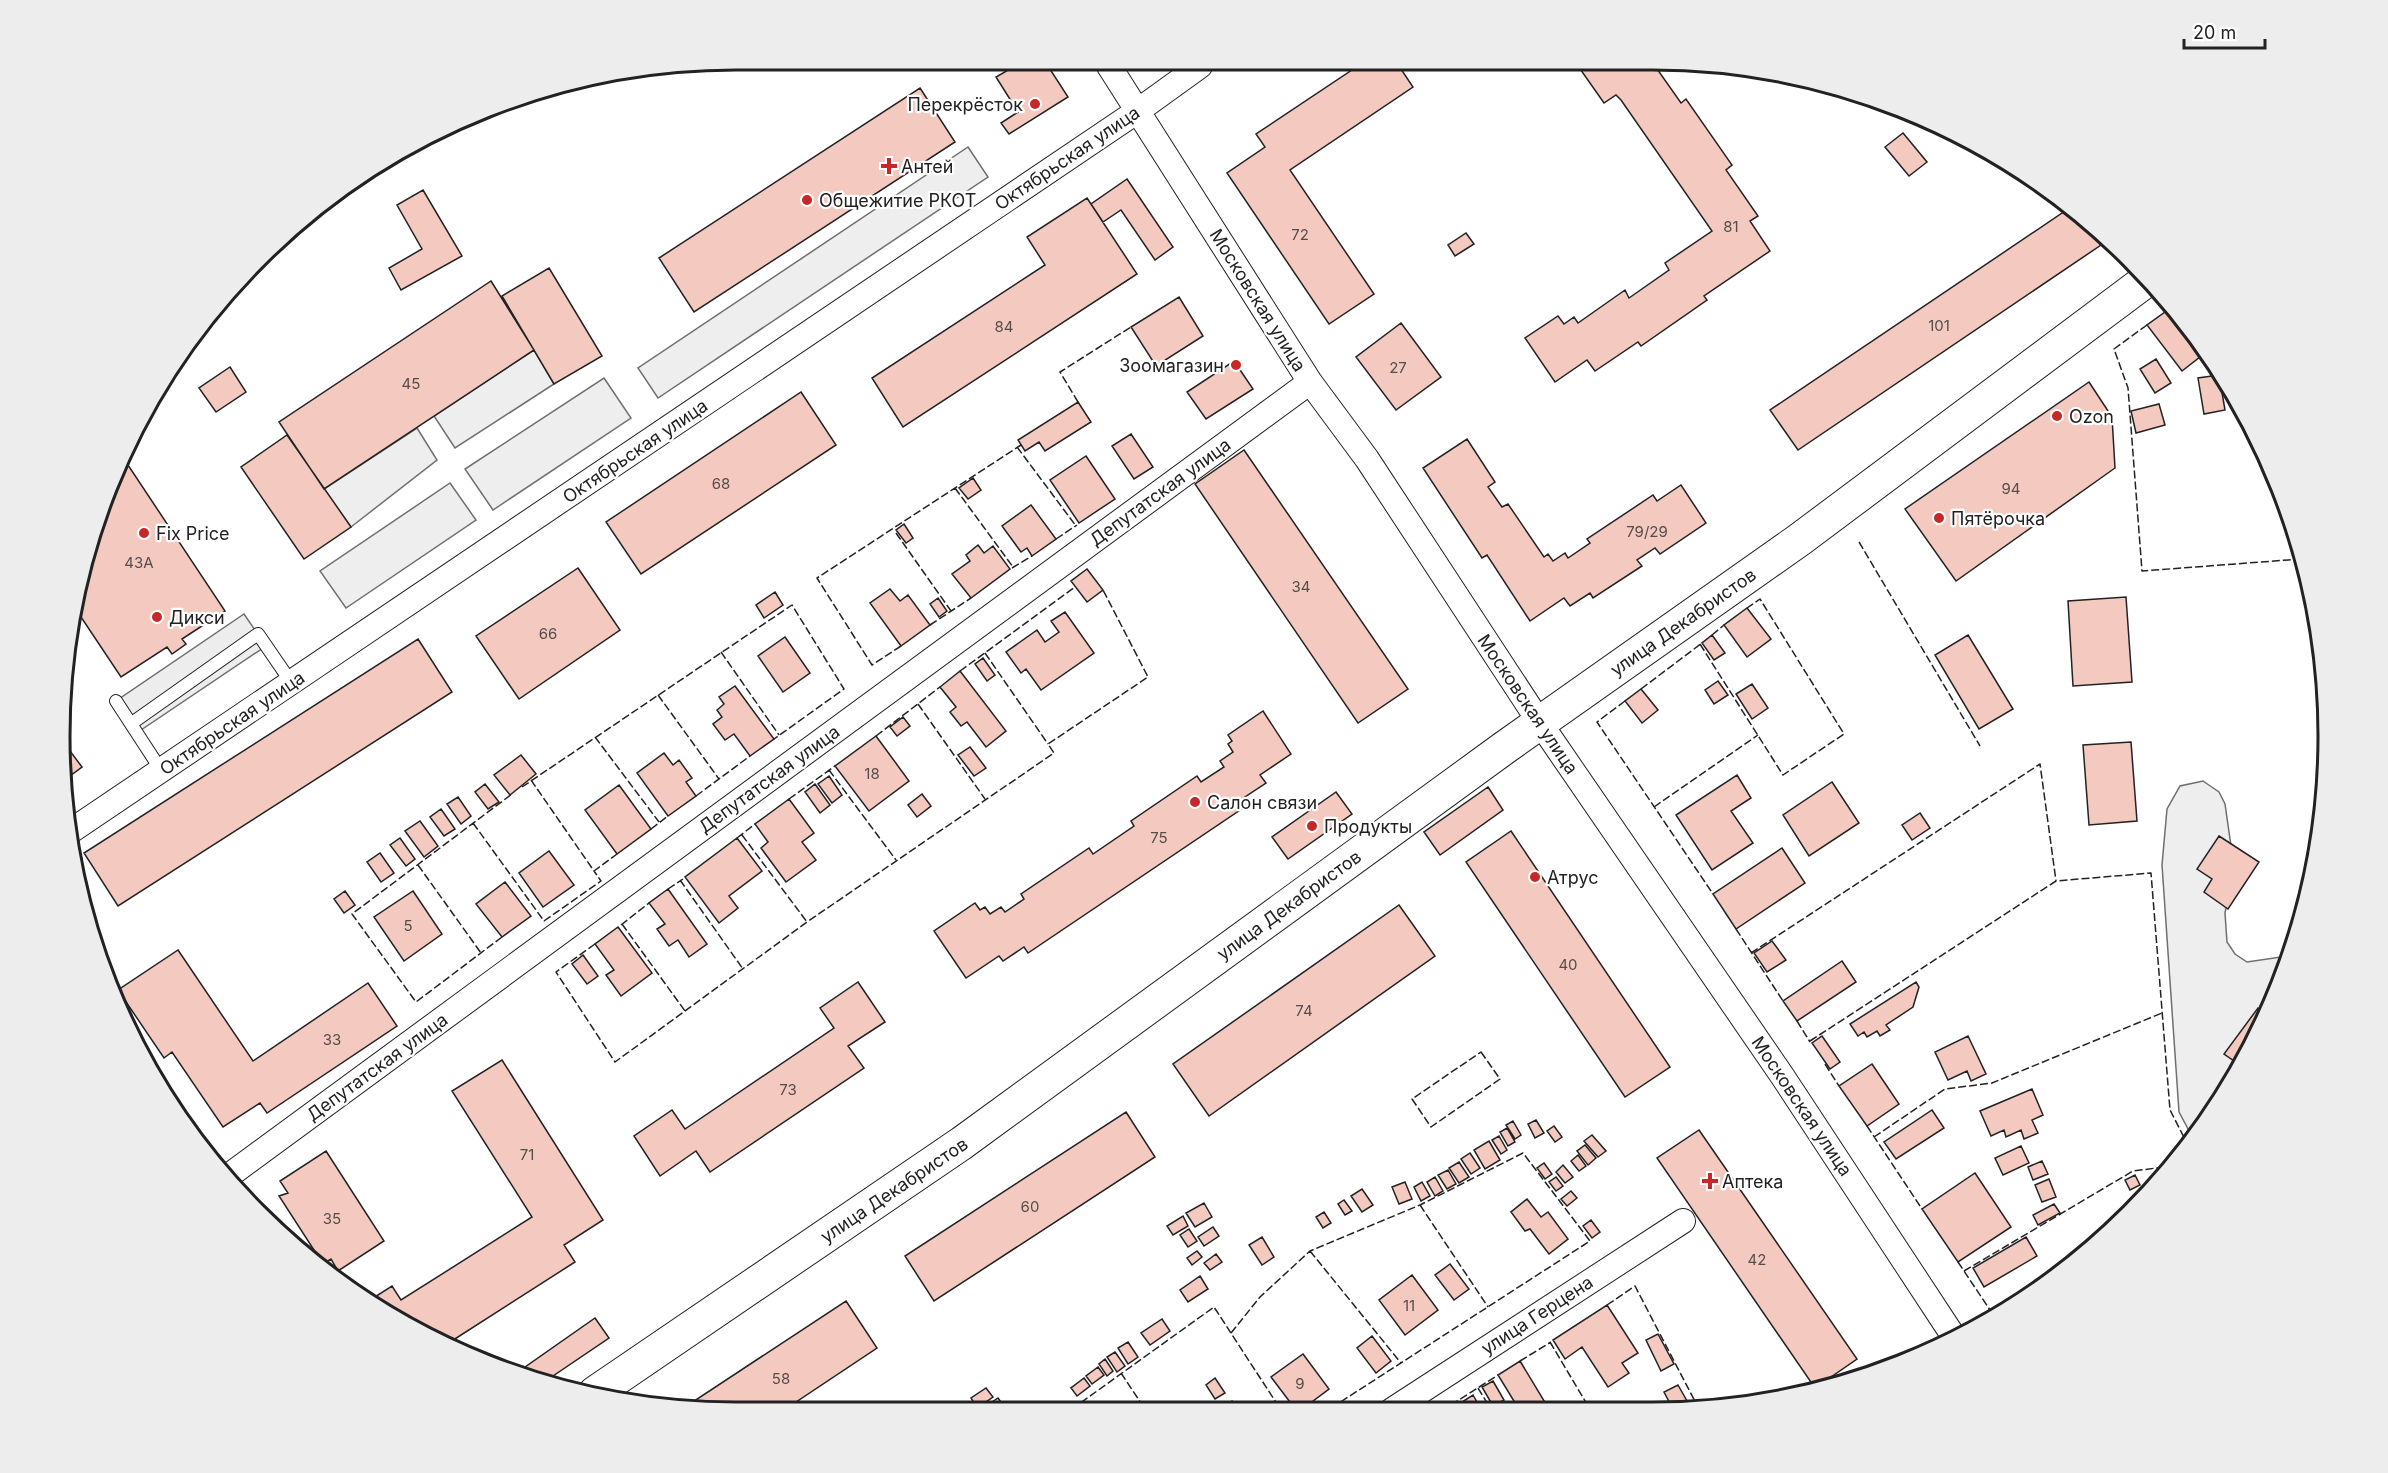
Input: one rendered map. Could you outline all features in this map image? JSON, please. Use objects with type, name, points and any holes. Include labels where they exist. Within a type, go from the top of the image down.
[{"type":"street","name":"Московская улица","points":[[1112,70],[1310,382],[1367,459],[1540,723],[1783,1077],[1950,1332]]},
{"type":"street","name":"Октябрьская улица","points":[[77,827],[1139,110],[1194,70]]},
{"type":"street","name":"улица Декабристов","points":[[601,1389],[962,1143],[1540,723],[1799,540],[2140,285]]},
{"type":"street","name":"Депутатская улица","points":[[233,1173],[1310,382]]},
{"type":"street","name":"улица Герцена","points":[[1404,1402],[1683,1221]]},
{"type":"lane","points":[[132,723],[258,634],[291,682]]},
{"type":"lane","points":[[116,701],[162,770]]},
{"type":"shaded area","points":[[968,147],[988,177],[658,398],[638,368]]},
{"type":"shaded area","points":[[534,350],[554,384],[455,448],[434,416]]},
{"type":"shaded area","points":[[604,378],[631,418],[493,510],[465,469]]},
{"type":"shaded area","points":[[417,428],[437,460],[351,527],[324,489]]},
{"type":"shaded area","points":[[450,483],[476,520],[346,608],[320,571]]},
{"type":"shaded area","points":[[244,614],[266,646],[138,732],[116,701]]},
{"type":"shaded area","points":[[2203,781],[2219,792],[2225,804],[2234,867],[2225,913],[2227,942],[2235,954],[2247,962],[2280,957],[2249,1031],[2228,1070],[2189,1130],[2179,1112],[2162,865],[2167,809],[2180,786]]},
{"type":"building","name":"Перекрёсток","points":[[1008,70],[1051,70],[1068,97],[1009,134],[1001,123],[1018,112],[996,77]]},
{"type":"building","points":[[1352,70],[1402,70],[1413,87],[1290,170],[1374,294],[1329,324],[1227,173],[1265,147],[1256,134]]},
{"type":"building","points":[[1581,70],[1658,70],[1681,103],[1686,99],[1732,165],[1726,170],[1758,216],[1750,221],[1770,251],[1704,296],[1707,300],[1641,346],[1638,342],[1595,371],[1587,360],[1555,382],[1525,338],[1558,316],[1564,324],[1574,317],[1578,323],[1625,290],[1629,298],[1669,270],[1665,263],[1712,231],[1621,100],[1616,95],[1604,103]]},
{"type":"building","name":"Общежитие РКОТ","points":[[920,88],[955,142],[694,312],[659,258]]},
{"type":"building","points":[[1903,133],[1927,162],[1909,176],[1885,147]]},
{"type":"building","points":[[1127,179],[1173,247],[1155,260],[1121,210],[1103,222],[1091,204]]},
{"type":"building","points":[[423,190],[462,256],[401,290],[389,268],[422,249],[397,205]]},
{"type":"building","points":[[1087,198],[1137,274],[903,427],[872,378],[1045,265],[1027,237]]},
{"type":"building","points":[[2063,213],[2101,245],[1798,450],[1770,410]]},
{"type":"building","points":[[1466,233],[1474,244],[1455,256],[1448,245]]},
{"type":"building","points":[[549,268],[602,356],[554,384],[502,296]]},
{"type":"building","points":[[491,281],[534,350],[324,489],[279,422]]},
{"type":"building","points":[[1179,297],[1203,336],[1156,366],[1131,327]]},
{"type":"building","points":[[2165,312],[2199,358],[2182,371],[2147,325]]},
{"type":"building","points":[[1401,323],[1441,377],[1396,410],[1356,357]]},
{"type":"building","points":[[2156,359],[2171,383],[2155,393],[2140,369]]},
{"type":"building","points":[[1234,361],[1253,389],[1206,419],[1187,392]]},
{"type":"building","points":[[230,367],[246,392],[216,412],[199,388]]},
{"type":"building","points":[[2211,376],[2222,395],[2225,410],[2204,414],[2198,378]]},
{"type":"building","points":[[2089,382],[2112,417],[2115,468],[1956,581],[1905,509]]},
{"type":"building","points":[[801,392],[836,445],[641,574],[606,522]]},
{"type":"building","points":[[1078,402],[1091,422],[1045,451],[1039,442],[1025,451],[1018,440]]},
{"type":"building","points":[[2159,404],[2165,425],[2136,433],[2131,411]]},
{"type":"building","points":[[1131,434],[1153,467],[1134,479],[1112,446]]},
{"type":"building","points":[[287,435],[351,527],[304,559],[241,467]]},
{"type":"building","points":[[1467,439],[1495,482],[1488,487],[1502,507],[1508,504],[1544,557],[1548,554],[1553,561],[1565,553],[1568,558],[1590,543],[1587,539],[1653,495],[1657,501],[1681,485],[1706,523],[1660,554],[1655,548],[1637,560],[1642,566],[1593,598],[1590,593],[1570,606],[1564,598],[1530,621],[1487,555],[1482,558],[1423,468]]},
{"type":"building","points":[[1244,450],[1408,689],[1358,723],[1195,484]]},
{"type":"building","points":[[1086,456],[1115,499],[1079,523],[1050,480]]},
{"type":"building","points":[[128,466],[225,611],[182,639],[186,644],[172,654],[167,647],[121,677],[81,617],[93,564],[106,522]]},
{"type":"building","points":[[973,478],[981,490],[968,499],[959,488]]},
{"type":"building","points":[[1031,505],[1056,539],[1032,556],[1027,548],[1021,552],[1002,526]]},
{"type":"building","points":[[904,524],[913,538],[906,543],[896,530]]},
{"type":"building","points":[[978,545],[984,553],[993,546],[1010,569],[971,598],[952,574],[970,561],[966,555]]},
{"type":"building","points":[[578,568],[620,630],[519,699],[476,636]]},
{"type":"building","points":[[1087,569],[1103,590],[1087,602],[1071,581]]},
{"type":"building","points":[[890,589],[900,601],[908,595],[930,625],[901,646],[870,603]]},
{"type":"building","points":[[775,592],[783,605],[764,618],[756,605]]},
{"type":"building","points":[[2126,597],[2132,682],[2073,686],[2068,601]]},
{"type":"building","points":[[938,598],[947,611],[939,617],[930,604]]},
{"type":"building","points":[[1747,608],[1771,639],[1747,657],[1724,625]]},
{"type":"building","points":[[1065,612],[1094,653],[1041,690],[1026,669],[1021,673],[1006,652],[1037,630],[1045,642],[1059,632],[1051,621]]},
{"type":"building","points":[[1712,635],[1725,653],[1714,660],[1702,643]]},
{"type":"building","points":[[1968,635],[2013,709],[1979,729],[1935,655]]},
{"type":"building","points":[[785,637],[810,673],[783,692],[758,656]]},
{"type":"building","points":[[418,639],[452,692],[118,906],[84,853]]},
{"type":"building","points":[[983,658],[995,675],[987,681],[975,664]]},
{"type":"building","points":[[960,671],[1006,731],[986,747],[967,722],[961,726],[950,712],[956,707],[940,687]]},
{"type":"building","points":[[1718,681],[1728,695],[1714,704],[1705,690]]},
{"type":"building","points":[[1752,684],[1768,708],[1752,719],[1736,694]]},
{"type":"building","points":[[735,686],[774,739],[750,756],[734,734],[725,740],[713,724],[722,717],[717,710],[724,704],[719,697]]},
{"type":"building","points":[[1641,689],[1658,710],[1642,723],[1625,701]]},
{"type":"building","points":[[1263,711],[1291,754],[1260,775],[1266,783],[1245,797],[1249,804],[1028,953],[1024,947],[1003,961],[999,956],[966,978],[934,931],[975,903],[980,910],[985,907],[990,914],[1001,907],[1005,912],[1024,899],[1021,894],[1089,848],[1093,854],[1134,826],[1131,821],[1197,776],[1201,782],[1224,767],[1220,761],[1233,752],[1228,744],[1232,741],[1228,735]]},
{"type":"building","points":[[903,717],[910,726],[897,736],[890,727]]},
{"type":"building","points":[[876,736],[909,781],[869,811],[835,766]]},
{"type":"building","points":[[2131,742],[2137,821],[2089,825],[2083,745]]},
{"type":"building","points":[[970,747],[986,768],[974,776],[958,755]]},
{"type":"building","points":[[71,752],[82,767],[72,775]]},
{"type":"building","points":[[664,753],[673,765],[679,760],[692,778],[686,782],[696,796],[668,816],[637,773]]},
{"type":"building","points":[[521,755],[536,774],[510,795],[494,775]]},
{"type":"building","points":[[1737,775],[1751,798],[1731,811],[1753,843],[1712,870],[1676,815]]},
{"type":"building","points":[[829,776],[842,795],[832,803],[818,784]]},
{"type":"building","points":[[1832,782],[1859,823],[1809,856],[1783,815]]},
{"type":"building","points":[[485,784],[499,802],[488,809],[475,792]]},
{"type":"building","points":[[815,784],[830,805],[820,813],[805,792]]},
{"type":"building","points":[[619,785],[651,829],[617,854],[585,810]]},
{"type":"building","points":[[1488,787],[1503,810],[1440,855],[1424,832]]},
{"type":"building","name":"Продукты","points":[[1336,792],[1352,814],[1288,859],[1272,837]]},
{"type":"building","points":[[922,794],[931,806],[917,817],[908,805]]},
{"type":"building","points":[[458,797],[471,816],[461,824],[447,804]]},
{"type":"building","points":[[789,799],[814,833],[802,842],[816,860],[786,882],[761,848],[768,842],[755,824]]},
{"type":"building","points":[[441,809],[455,829],[444,836],[430,817]]},
{"type":"building","points":[[1920,813],[1930,828],[1912,840],[1902,825]]},
{"type":"building","points":[[420,821],[438,846],[424,857],[405,831]]},
{"type":"building","points":[[1511,831],[1670,1067],[1625,1097],[1466,862]]},
{"type":"building","points":[[2219,836],[2259,862],[2228,909],[2204,892],[2212,879],[2197,869]]},
{"type":"building","points":[[400,838],[415,859],[406,866],[390,845]]},
{"type":"building","points":[[737,838],[762,871],[729,896],[738,908],[719,923],[685,877]]},
{"type":"building","points":[[1782,848],[1805,883],[1736,929],[1713,894]]},
{"type":"building","points":[[549,851],[574,885],[543,907],[519,873]]},
{"type":"building","points":[[380,853],[394,873],[381,882],[367,862]]},
{"type":"building","points":[[505,882],[531,916],[502,937],[476,904]]},
{"type":"building","points":[[668,889],[707,944],[689,957],[678,940],[669,946],[657,929],[665,924],[649,903]]},
{"type":"building","points":[[345,891],[355,905],[344,913],[334,899]]},
{"type":"building","points":[[413,891],[442,934],[404,961],[374,917]]},
{"type":"building","points":[[1399,905],[1435,956],[1209,1116],[1173,1064]]},
{"type":"building","points":[[618,927],[652,973],[621,996],[606,975],[614,970],[595,944]]},
{"type":"building","points":[[1772,941],[1786,960],[1767,972],[1754,953]]},
{"type":"building","points":[[178,950],[253,1061],[368,983],[397,1026],[267,1113],[260,1103],[223,1127],[172,1052],[164,1058],[126,1001],[120,989]]},
{"type":"building","points":[[583,955],[598,976],[587,984],[572,964]]},
{"type":"building","points":[[1842,961],[1856,982],[1797,1021],[1783,1001]]},
{"type":"building","points":[[858,982],[885,1022],[848,1046],[864,1068],[710,1172],[696,1151],[660,1176],[634,1136],[672,1110],[685,1129],[834,1028],[820,1008]]},
{"type":"building","points":[[1916,982],[1919,987],[1913,1007],[1886,1025],[1890,1030],[1880,1036],[1877,1031],[1867,1037],[1864,1032],[1858,1036],[1850,1024]]},
{"type":"building","points":[[2258,1008],[2259,1009],[2233,1060],[2224,1054]]},
{"type":"building","points":[[1822,1036],[1840,1062],[1830,1069],[1812,1043]]},
{"type":"building","points":[[1968,1036],[1986,1074],[1971,1081],[1967,1071],[1948,1080],[1935,1052]]},
{"type":"building","points":[[502,1060],[603,1220],[564,1245],[575,1262],[454,1339],[376,1296],[392,1286],[401,1300],[532,1217],[452,1091]]},
{"type":"building","points":[[1872,1064],[1899,1104],[1867,1126],[1839,1086]]},
{"type":"building","points":[[2032,1089],[2043,1115],[2032,1120],[2038,1133],[2024,1139],[2021,1130],[2006,1137],[2004,1130],[1991,1136],[1980,1111]]},
{"type":"building","points":[[1932,1110],[1944,1128],[1896,1159],[1884,1142]]},
{"type":"building","points":[[1126,1112],[1155,1157],[934,1301],[905,1256]]},
{"type":"building","points":[[1536,1120],[1544,1133],[1535,1138],[1528,1124]]},
{"type":"building","points":[[1513,1121],[1521,1135],[1515,1139],[1506,1125]]},
{"type":"building","points":[[1554,1126],[1562,1137],[1555,1142],[1547,1131]]},
{"type":"building","points":[[1507,1128],[1515,1142],[1508,1146],[1500,1132]]},
{"type":"building","points":[[1699,1130],[1857,1359],[1829,1379],[1812,1383],[1657,1158]]},
{"type":"building","points":[[1592,1135],[1606,1151],[1598,1157],[1584,1141]]},
{"type":"building","points":[[1499,1136],[1507,1150],[1501,1154],[1492,1140]]},
{"type":"building","points":[[1489,1141],[1500,1160],[1485,1169],[1474,1150]]},
{"type":"building","points":[[1585,1145],[1596,1158],[1588,1165],[1577,1151]]},
{"type":"building","points":[[2021,1146],[2029,1163],[2003,1175],[1995,1158]]},
{"type":"building","points":[[326,1151],[384,1241],[339,1271],[331,1259],[327,1262],[315,1252],[279,1196],[288,1193],[280,1181]]},
{"type":"building","points":[[1470,1153],[1480,1168],[1471,1174],[1461,1159]]},
{"type":"building","points":[[1578,1155],[1586,1166],[1579,1171],[1571,1161]]},
{"type":"building","points":[[2042,1161],[2048,1174],[2033,1180],[2028,1167]]},
{"type":"building","points":[[1459,1162],[1469,1177],[1459,1183],[1449,1168]]},
{"type":"building","points":[[1544,1163],[1552,1174],[1545,1179],[1537,1168]]},
{"type":"building","points":[[1563,1165],[1573,1177],[1565,1183],[1556,1172]]},
{"type":"building","points":[[1448,1170],[1456,1184],[1447,1189],[1438,1175]]},
{"type":"building","points":[[1975,1173],[2011,1227],[1958,1262],[1922,1209]]},
{"type":"building","points":[[2135,1175],[2140,1185],[2130,1190],[2125,1180]]},
{"type":"building","points":[[1435,1177],[1443,1191],[1435,1196],[1427,1182]]},
{"type":"building","points":[[1556,1177],[1563,1186],[1556,1191],[1549,1182]]},
{"type":"building","points":[[2049,1179],[2056,1197],[2042,1202],[2035,1185]]},
{"type":"building","points":[[1405,1182],[1412,1199],[1399,1204],[1392,1187]]},
{"type":"building","points":[[1422,1182],[1430,1196],[1421,1201],[1414,1187]]},
{"type":"building","points":[[1362,1189],[1373,1205],[1362,1212],[1351,1196]]},
{"type":"building","points":[[1571,1191],[1577,1198],[1567,1206],[1561,1199]]},
{"type":"building","points":[[1527,1199],[1541,1217],[1548,1212],[1568,1239],[1549,1254],[1530,1229],[1525,1231],[1511,1212]]},
{"type":"building","points":[[1344,1200],[1352,1211],[1345,1215],[1338,1204]]},
{"type":"building","points":[[1204,1203],[1212,1217],[1195,1227],[1186,1213]]},
{"type":"building","points":[[2054,1204],[2060,1213],[2038,1225],[2033,1215]]},
{"type":"building","points":[[1324,1212],[1331,1223],[1323,1228],[1316,1217]]},
{"type":"building","points":[[1183,1216],[1188,1226],[1173,1235],[1167,1226]]},
{"type":"building","points":[[1591,1220],[1600,1232],[1592,1238],[1583,1226]]},
{"type":"building","points":[[1213,1227],[1219,1236],[1204,1246],[1198,1237]]},
{"type":"building","points":[[1189,1229],[1197,1241],[1188,1247],[1180,1235]]},
{"type":"building","points":[[1262,1237],[1274,1257],[1262,1265],[1249,1245]]},
{"type":"building","points":[[2026,1237],[2037,1256],[1984,1287],[1973,1268]]},
{"type":"building","points":[[1197,1251],[1202,1257],[1192,1265],[1187,1258]]},
{"type":"building","points":[[1216,1254],[1222,1262],[1210,1270],[1204,1263]]},
{"type":"building","points":[[1450,1264],[1469,1289],[1454,1300],[1435,1275]]},
{"type":"building","points":[[1412,1275],[1438,1310],[1405,1335],[1379,1300]]},
{"type":"building","points":[[1200,1276],[1208,1289],[1188,1302],[1180,1290]]},
{"type":"building","points":[[846,1301],[877,1348],[796,1402],[694,1401]]},
{"type":"building","points":[[1607,1305],[1638,1353],[1622,1363],[1629,1373],[1608,1387],[1582,1347],[1565,1359],[1553,1340]]},
{"type":"building","points":[[595,1318],[609,1338],[552,1376],[524,1368]]},
{"type":"building","points":[[1162,1319],[1170,1331],[1150,1345],[1141,1333]]},
{"type":"building","points":[[1658,1334],[1674,1364],[1661,1371],[1646,1340]]},
{"type":"building","points":[[1372,1336],[1391,1361],[1376,1373],[1357,1348]]},
{"type":"building","points":[[1128,1342],[1138,1357],[1128,1364],[1118,1348]]},
{"type":"building","points":[[1115,1352],[1125,1366],[1117,1372],[1107,1357]]},
{"type":"building","points":[[1303,1354],[1329,1389],[1312,1402],[1290,1402],[1271,1377]]},
{"type":"building","points":[[1105,1359],[1113,1371],[1107,1376],[1099,1364]]},
{"type":"building","points":[[1520,1361],[1545,1402],[1514,1402],[1498,1375]]},
{"type":"building","points":[[1098,1367],[1104,1375],[1092,1384],[1086,1376]]},
{"type":"building","points":[[1084,1378],[1090,1386],[1077,1396],[1071,1388]]},
{"type":"building","points":[[1215,1378],[1225,1393],[1215,1399],[1206,1385]]},
{"type":"building","points":[[1493,1381],[1504,1400],[1491,1402],[1482,1387]]},
{"type":"building","points":[[1678,1385],[1687,1401],[1669,1402],[1664,1392]]},
{"type":"building","points":[[986,1388],[993,1397],[986,1402],[973,1402],[971,1398]]},
{"type":"building","points":[[1473,1395],[1477,1402],[1462,1402]]},
{"type":"fence","points":[[2147,325],[2114,349],[2128,388],[2142,571],[2294,560]]},
{"type":"fence","points":[[1078,402],[1060,372],[1131,327]]},
{"type":"fence","points":[[901,646],[872,665],[817,578],[1021,445]]},
{"type":"fence","points":[[1017,447],[1076,526]]},
{"type":"fence","points":[[955,488],[1013,567]]},
{"type":"fence","points":[[1056,539],[1077,525]]},
{"type":"fence","points":[[896,533],[951,611]]},
{"type":"fence","points":[[1859,542],[1980,746]]},
{"type":"fence","points":[[1012,568],[1032,556]]},
{"type":"fence","points":[[960,671],[1075,587]]},
{"type":"fence","points":[[595,944],[556,972],[615,1062],[807,922],[1054,753],[1048,744],[1148,677],[1103,590]]},
{"type":"fence","points":[[930,625],[971,598]]},
{"type":"fence","points":[[1700,644],[1783,775],[1844,734],[1760,599],[1747,608]]},
{"type":"fence","points":[[522,787],[792,605],[844,689],[774,739]]},
{"type":"fence","points":[[1712,635],[1724,625]]},
{"type":"fence","points":[[1641,689],[1702,643]]},
{"type":"fence","points":[[721,652],[779,735]]},
{"type":"fence","points":[[985,653],[1048,744]]},
{"type":"fence","points":[[876,736],[940,687]]},
{"type":"fence","points":[[658,695],[719,779]]},
{"type":"fence","points":[[1625,701],[1597,722],[1713,894]]},
{"type":"fence","points":[[918,704],[985,799]]},
{"type":"fence","points":[[1654,807],[1758,735]]},
{"type":"fence","points":[[595,737],[659,822]]},
{"type":"fence","points":[[696,796],[750,756]]},
{"type":"fence","points":[[1751,953],[2040,764],[2056,881]]},
{"type":"fence","points":[[789,799],[835,766]]},
{"type":"fence","points":[[829,770],[896,860]]},
{"type":"fence","points":[[531,780],[594,871],[617,854]]},
{"type":"fence","points":[[502,937],[416,1002],[352,914],[512,794]]},
{"type":"fence","points":[[651,829],[668,816]]},
{"type":"fence","points":[[473,823],[544,921],[601,881],[594,871]]},
{"type":"fence","points":[[737,838],[755,824]]},
{"type":"fence","points":[[742,835],[807,922]]},
{"type":"fence","points":[[418,865],[481,953]]},
{"type":"fence","points":[[1810,1041],[2056,881],[2151,873],[2170,1110],[2184,1137]]},
{"type":"fence","points":[[668,889],[683,879]]},
{"type":"fence","points":[[680,880],[743,969]]},
{"type":"fence","points":[[621,925],[649,903]]},
{"type":"fence","points":[[622,924],[685,1011]]},
{"type":"fence","points":[[1736,929],[1783,1001]]},
{"type":"fence","points":[[1874,1137],[1945,1089],[1992,1083],[2162,1013]]},
{"type":"fence","points":[[1797,1021],[1810,1042]]},
{"type":"fence","points":[[1481,1052],[1500,1079],[1431,1127],[1412,1099],[1481,1052]]},
{"type":"fence","points":[[1825,1064],[1839,1086]]},
{"type":"fence","points":[[1867,1126],[1922,1209]]},
{"type":"fence","points":[[1231,1333],[1260,1297],[1310,1251],[1420,1205],[1523,1153],[1590,1241],[1340,1402]]},
{"type":"fence","points":[[1964,1271],[2133,1171],[2159,1168]]},
{"type":"fence","points":[[1420,1205],[1488,1307]]},
{"type":"fence","points":[[1310,1251],[1401,1363]]},
{"type":"fence","points":[[1958,1262],[1990,1310]]},
{"type":"fence","points":[[1607,1305],[1635,1286],[1695,1401]]},
{"type":"fence","points":[[1082,1402],[1214,1307],[1276,1402]]},
{"type":"fence","points":[[1550,1342],[1586,1402]]},
{"type":"fence","points":[[1520,1361],[1551,1342]]},
{"type":"fence","points":[[1121,1373],[1140,1402]]},
{"type":"fence","points":[[1456,1402],[1498,1375]]},
{"type":"fence","points":[[1478,1388],[1487,1402]]},
{"type":"place","name":"Перекрёсток","points":[[1035,104]]},
{"type":"place","name":"Антей","points":[[889,166]]},
{"type":"place","name":"Общежитие РКОТ","points":[[807,200]]},
{"type":"place","name":"Зоомагазин","points":[[1236,365]]},
{"type":"place","name":"Ozon","points":[[2057,416]]},
{"type":"place","name":"Пятёрочка","points":[[1939,518]]},
{"type":"place","name":"Fix Price","points":[[144,533]]},
{"type":"place","name":"Дикси","points":[[157,617]]},
{"type":"place","name":"Салон связи","points":[[1195,802]]},
{"type":"place","name":"Продукты","points":[[1312,826]]},
{"type":"place","name":"Атрус","points":[[1535,877]]},
{"type":"place","name":"Аптека","points":[[1710,1181]]}]
